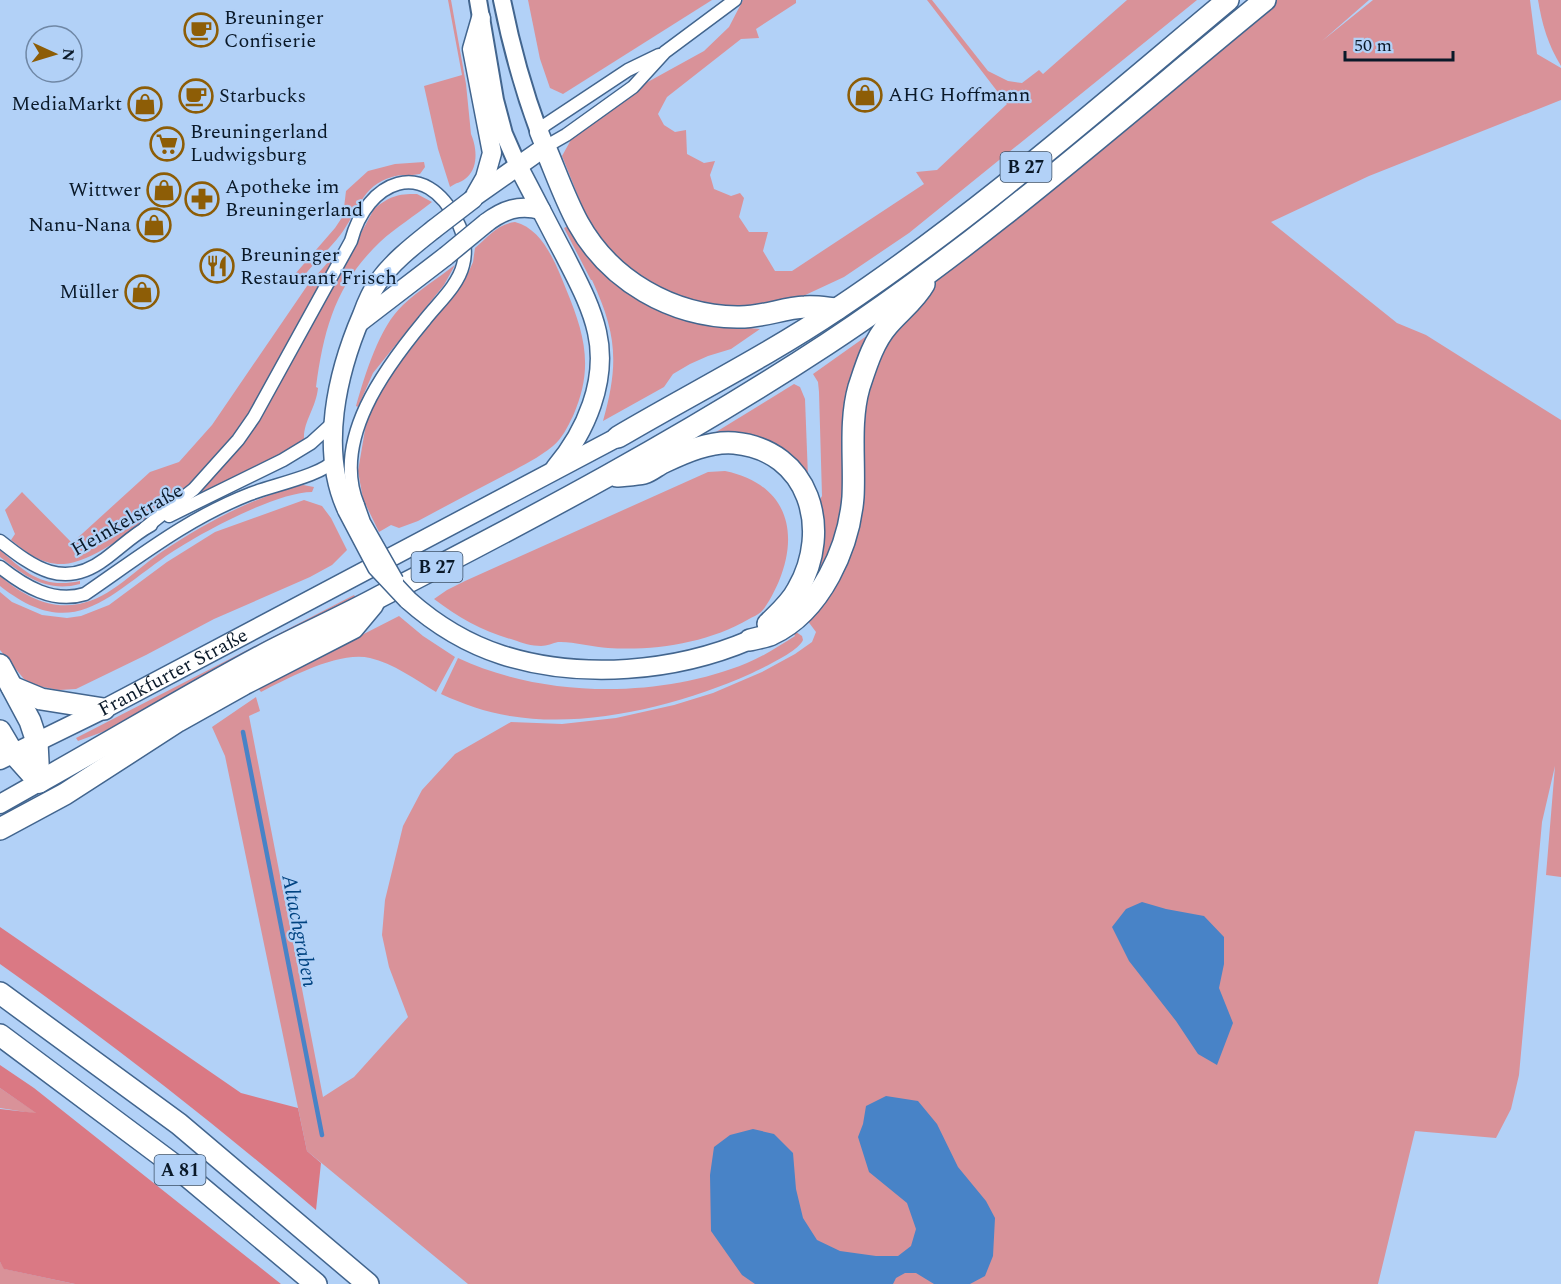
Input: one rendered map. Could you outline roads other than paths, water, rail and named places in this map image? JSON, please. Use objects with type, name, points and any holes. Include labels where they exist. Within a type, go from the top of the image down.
[{"type":"highway","name":"B 27","points":[[618,437],[757,359],[837,309],[915,254],[997,190],[1228,0]]},
{"type":"highway","name":"B 27","points":[[378,598],[605,478],[700,423],[806,357],[932,270],[1090,145],[1264,0]]},
{"type":"highway","points":[[542,140],[569,204],[591,244],[608,264],[629,282],[646,292],[674,306],[717,316],[764,316],[804,307],[837,309]]},
{"type":"highway","points":[[750,640],[772,634],[791,621],[818,594],[839,558],[851,514],[854,422],[859,390],[869,357],[887,326],[918,294],[932,270]]},
{"type":"highway","points":[[605,478],[645,472],[692,450],[733,443],[754,447],[776,456],[791,470],[803,486],[811,504],[814,525],[806,572],[798,590],[784,608],[750,640]]},
{"type":"highway","points":[[0,829],[65,794],[178,721],[353,628],[378,598]]},
{"type":"highway","name":"Frankfurter Straße","points":[[39,782],[268,653],[378,598]]},
{"type":"highway","points":[[0,665],[30,722],[37,742],[39,782]]},
{"type":"highway","points":[[12,687],[41,699],[104,709]]},
{"type":"highway","points":[[0,731],[6,757],[39,782]]},
{"type":"highway","name":"A 81","points":[[0,993],[180,1124],[368,1284]]},
{"type":"highway","name":"A 81","points":[[0,1035],[174,1165],[316,1284]]},
{"type":"main road","points":[[502,0],[525,95],[542,140],[518,166],[472,199],[399,258],[377,283],[358,323],[346,362],[334,422],[334,460],[339,490],[352,508],[354,527],[377,567],[408,600],[448,630],[501,655],[540,664],[599,669],[632,668],[672,663],[711,654],[750,640]]},
{"type":"main road","points":[[480,9],[495,100],[504,134],[577,281],[592,314],[597,333],[599,353],[597,384],[589,414],[574,442],[549,475]]},
{"type":"main road","points":[[472,199],[485,178],[492,153],[472,48],[480,9]]},
{"type":"main road","points":[[358,323],[498,214],[525,207],[541,210]]},
{"type":"main road","name":"B 27","points":[[549,475],[618,437]]},
{"type":"main road","name":"Frankfurter Straße","points":[[6,757],[104,709],[549,475]]},
{"type":"main road","name":"Frankfurter Straße","points":[[0,804],[39,782]]},
{"type":"street","points":[[665,52],[633,87],[566,135],[542,140],[545,125],[628,70],[665,52],[735,0]]},
{"type":"street","points":[[145,528],[194,489],[238,440],[270,390],[303,331],[351,241],[355,226],[365,207],[391,185],[409,182],[424,185],[451,207],[461,228],[464,241],[463,264],[448,291],[389,364],[371,393],[357,434],[352,473],[352,508]]},
{"type":"street","name":"Heinkelstraße","points":[[0,541],[37,568],[54,573],[72,573],[91,568],[145,528],[283,460],[311,443],[334,422]]},
{"type":"street","name":"Heinkelstraße","points":[[0,567],[21,584],[33,590],[58,596],[77,597],[85,594],[128,562],[191,522],[232,501],[269,486],[317,473],[334,460]]},
{"type":"street","points":[[317,473],[327,475],[339,490]]},
{"type":"water","points":[[1142,902],[1204,916],[1224,937],[1224,964],[1219,988],[1233,1023],[1217,1065],[1198,1054],[1176,1021],[1129,961],[1112,927],[1126,909]]},
{"type":"water","points":[[886,1096],[918,1101],[937,1124],[958,1167],[986,1201],[995,1218],[993,1256],[985,1276],[970,1284],[934,1284],[916,1273],[905,1273],[896,1278],[893,1284],[755,1284],[742,1275],[711,1231],[710,1175],[714,1147],[730,1135],[753,1129],[774,1134],[793,1153],[796,1189],[803,1218],[817,1240],[840,1251],[876,1256],[898,1256],[911,1246],[916,1229],[907,1203],[869,1172],[858,1137],[866,1106]]},
{"type":"waterway","name":"Altachgraben","points":[[243,732],[322,1135]]},
{"type":"place","name":"Breuninger Confiserie","points":[[201,30]]},
{"type":"place","name":"AHG Hoffmann","points":[[865,95]]},
{"type":"place","name":"Starbucks","points":[[196,96]]},
{"type":"place","name":"MediaMarkt","points":[[145,104]]},
{"type":"place","name":"Breuningerland Ludwigsburg","points":[[167,144]]},
{"type":"place","name":"Wittwer","points":[[164,190]]},
{"type":"place","name":"Apotheke im Breuningerland","points":[[202,199]]},
{"type":"place","name":"Nanu-Nana","points":[[154,225]]},
{"type":"place","name":"Breuninger Restaurant Frisch","points":[[217,266]]},
{"type":"place","name":"Müller","points":[[142,292]]}]
